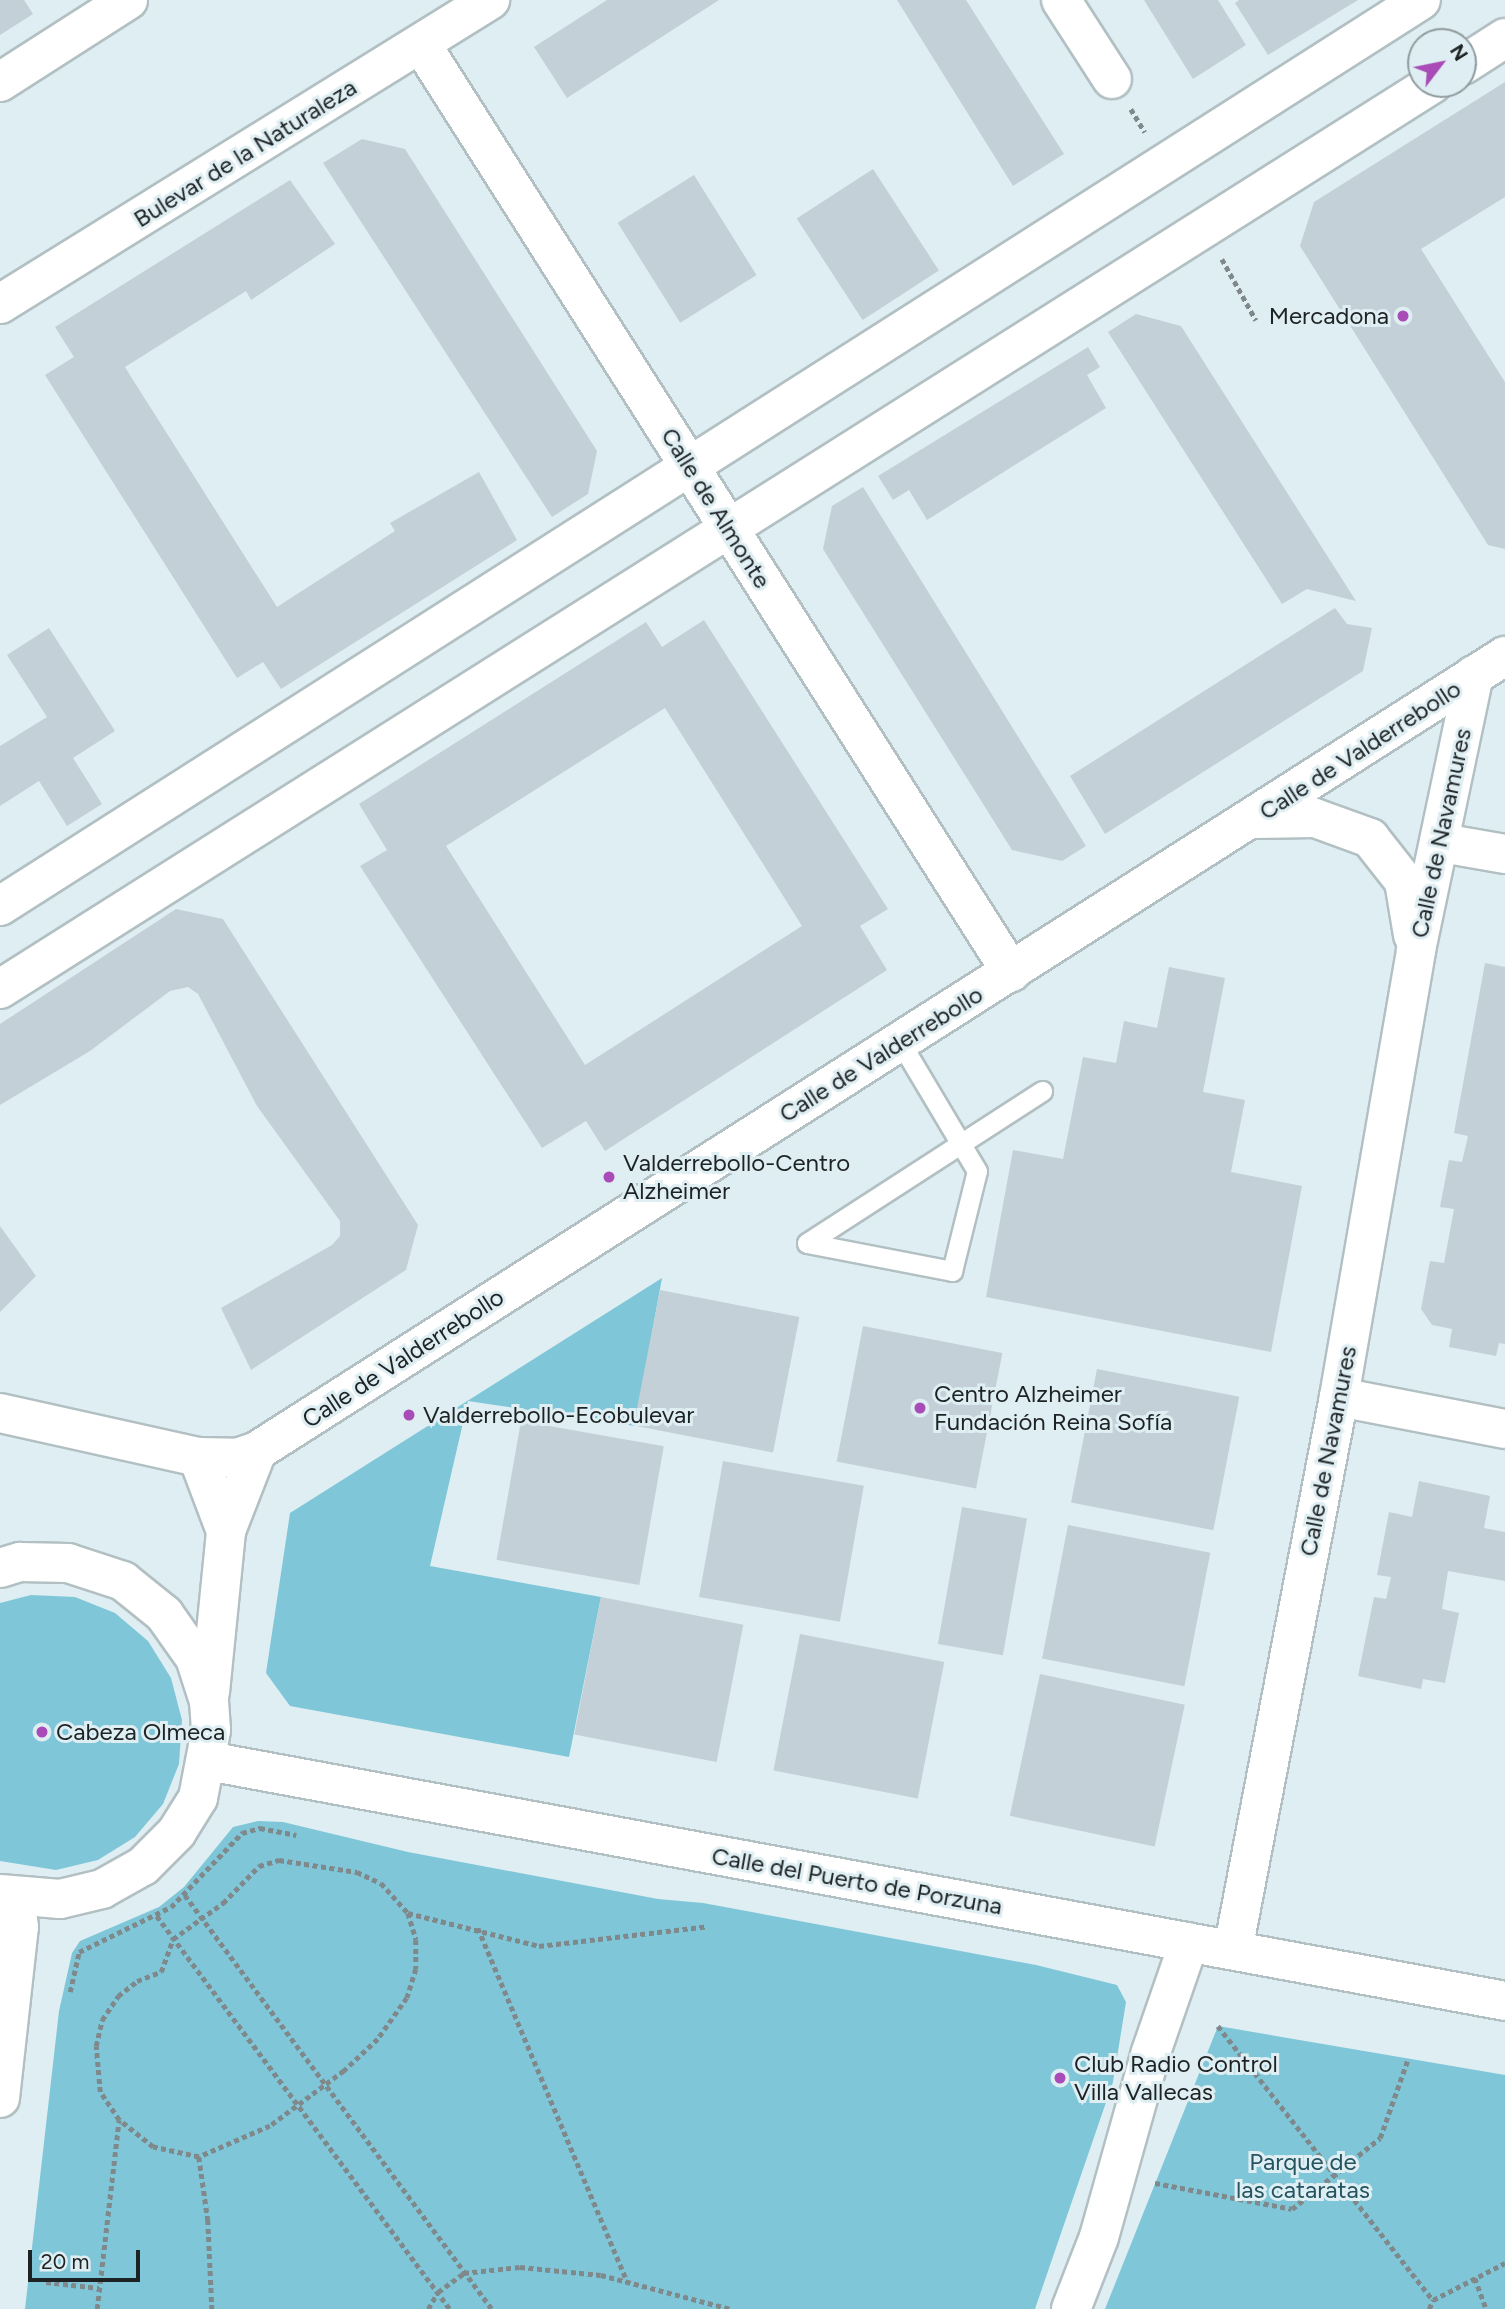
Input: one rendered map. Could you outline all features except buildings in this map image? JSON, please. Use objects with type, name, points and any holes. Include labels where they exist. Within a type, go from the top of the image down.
[{"type":"street","points":[[0,82],[128,0]]},
{"type":"street","name":"Bulevar de la Naturaleza","points":[[0,304],[490,0]]},
{"type":"street","points":[[1061,0],[1112,79]]},
{"type":"street","points":[[0,906],[1421,0]]},
{"type":"street","points":[[1477,56],[1505,38]]},
{"type":"street","name":"Calle de Almonte","points":[[421,44],[1010,972]]},
{"type":"street","points":[[0,989],[1410,98]]},
{"type":"street","name":"Calle de Valderrebollo","points":[[0,1413],[198,1457],[237,1458],[257,1451],[1254,819],[1490,665]]},
{"type":"street","name":"Calle de Navamures","points":[[1233,1950],[1339,1397],[1416,950],[1490,665]]},
{"type":"street","name":"Calle de Navamures","points":[[1254,819],[1315,818],[1370,838],[1404,881],[1416,950]]},
{"type":"street","points":[[1442,843],[1505,854]]},
{"type":"street","points":[[1339,1397],[1505,1429]]},
{"type":"street","points":[[0,2098],[19,1927],[8,1896],[60,1899],[102,1889],[143,1866],[177,1832],[198,1798],[208,1761],[209,1701],[226,1531],[257,1451]]},
{"type":"street","points":[[198,1457],[226,1531]]},
{"type":"street","points":[[0,1568],[20,1562],[68,1563],[123,1581],[164,1614],[195,1658],[209,1701]]},
{"type":"street","name":"Calle del Puerto de Porzuna","points":[[208,1761],[1505,2001]]},
{"type":"street","points":[[1072,2309],[1099,2237],[1151,2052],[1189,1942]]},
{"type":"lane","points":[[900,1042],[961,1143],[977,1171],[952,1271],[807,1242],[961,1143],[1042,1091]]},
{"type":"path","points":[[70,1992],[79,1952],[157,1916],[185,1895],[242,1833],[260,1828],[296,1835]]},
{"type":"path","points":[[279,1860],[357,1872],[381,1883],[408,1913],[415,1940],[416,1969],[407,1998],[378,2039],[301,2105],[231,2146],[199,2157],[153,2147],[119,2120],[100,2092],[96,2046],[102,2020],[118,1996],[137,1981],[161,1972],[173,1939],[203,1920],[259,1866],[279,1860]]},
{"type":"path","points":[[185,1895],[324,2088],[492,2309]]},
{"type":"path","points":[[408,1913],[478,1928],[538,1946],[708,1926]]},
{"type":"path","points":[[157,1916],[301,2105],[450,2309]]},
{"type":"path","points":[[478,1928],[626,2281]]},
{"type":"path","points":[[1218,2026],[1433,2300]]},
{"type":"path","points":[[1155,2183],[1292,2209],[1335,2178],[1380,2138],[1408,2059]]},
{"type":"path","points":[[97,2309],[119,2120]]},
{"type":"path","points":[[199,2157],[208,2220],[212,2309]]},
{"type":"path","points":[[1429,2309],[1433,2300],[1505,2263]]},
{"type":"path","points":[[428,2309],[438,2292],[464,2273],[520,2267],[626,2281],[730,2309]]},
{"type":"path","points":[[1475,2278],[1486,2309]]},
{"type":"path","points":[[46,2281],[99,2288]]},
{"type":"green space","points":[[662,1278],[635,1426],[468,1401],[430,1566],[601,1597],[569,1757],[290,1706],[266,1673],[290,1513]]},
{"type":"green space","points":[[31,1595],[75,1597],[115,1613],[148,1641],[171,1678],[182,1720],[179,1764],[163,1804],[135,1837],[98,1860],[56,1870],[0,1861],[0,1603]]},
{"type":"green space","points":[[258,1821],[283,1822],[408,1852],[658,1899],[703,1903],[1036,1965],[1117,1985],[1126,2002],[1113,2082],[1035,2309],[25,2309],[59,2011],[72,1953],[80,1941],[159,1907],[184,1887],[233,1827]]},
{"type":"green space","name":"Parque de las cataratas","points":[[1218,2026],[1505,2075],[1505,2309],[1105,2309]]},
{"type":"place","name":"Mercadona","points":[[1403,316]]},
{"type":"place","name":"Valderrebollo-Centro Alzheimer","points":[[609,1177]]},
{"type":"place","name":"Centro Alzheimer Fundación Reina Sofía","points":[[920,1408]]},
{"type":"place","name":"Valderrebollo-Ecobulevar","points":[[409,1415]]},
{"type":"place","name":"Cabeza Olmeca","points":[[42,1732]]},
{"type":"place","name":"Club Radio Control Villa Vallecas","points":[[1060,2078]]}]
